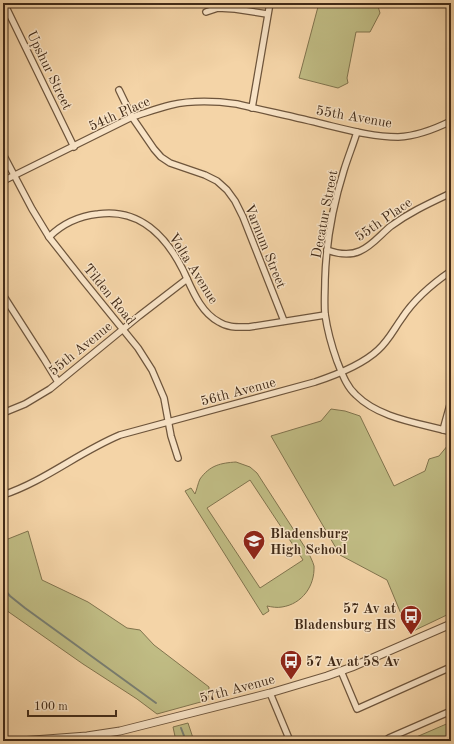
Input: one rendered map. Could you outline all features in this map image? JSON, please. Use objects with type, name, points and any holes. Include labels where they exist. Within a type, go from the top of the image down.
[{"type":"street","name":"Upshur Street","points":[[4,3],[74,146]]},
{"type":"street","points":[[252,108],[270,3]]},
{"type":"street","points":[[206,12],[218,8],[267,14]]},
{"type":"street","name":"Varnum Street","points":[[119,90],[132,118],[161,157],[170,163],[205,175],[217,181],[227,190],[235,201],[243,217],[284,321]]},
{"type":"street","name":"54th Place","points":[[3,181],[132,118],[154,110],[189,102],[223,102],[252,108]]},
{"type":"street","name":"55th Avenue","points":[[252,108],[357,132],[398,137],[429,130],[451,122]]},
{"type":"street","name":"Decatur Street","points":[[357,132],[338,191],[327,250],[325,315],[335,353],[345,381],[356,396],[366,403],[392,416],[451,432]]},
{"type":"street","name":"Tilden Road","points":[[3,154],[38,220],[49,236],[138,348],[152,370],[164,398],[171,436],[178,458]]},
{"type":"street","name":"55th Place","points":[[327,250],[346,254],[360,251],[366,248],[387,229],[404,217],[451,193]]},
{"type":"street","name":"Volta Avenue","points":[[49,236],[68,223],[91,215],[114,213],[124,214],[145,223],[161,237],[170,248],[202,306],[209,315],[219,322],[237,328],[267,325],[325,315]]},
{"type":"street","name":"56th Avenue","points":[[3,495],[31,484],[106,441],[120,435],[299,387],[342,371],[366,359],[378,350],[391,335],[411,305],[429,287],[451,271]]},
{"type":"street","name":"55th Avenue","points":[[3,413],[14,409],[38,396],[58,382],[186,279]]},
{"type":"street","points":[[3,295],[58,382]]},
{"type":"street","points":[[443,430],[451,401]]},
{"type":"street","name":"57th Avenue","points":[[20,741],[87,736],[120,731],[270,693],[341,671],[451,624]]},
{"type":"street","points":[[341,671],[357,709],[451,667]]},
{"type":"street","points":[[270,693],[290,741]]},
{"type":"street","points":[[389,738],[451,712]]},
{"type":"shaded area","points":[[319,3],[377,3],[380,13],[370,32],[356,32],[347,78],[348,83],[338,88],[299,78]]},
{"type":"shaded area","points":[[331,409],[345,411],[360,416],[394,486],[425,471],[429,459],[439,456],[448,445],[451,446],[451,613],[409,633],[387,580],[340,555],[271,436],[321,421]]},
{"type":"shaded area","points":[[236,462],[250,467],[257,473],[308,552],[314,566],[314,573],[310,587],[301,598],[296,602],[282,607],[267,606],[269,611],[263,615],[185,491],[191,488],[195,494],[200,479],[204,474],[216,466]],"holes":[[[250,480],[303,560],[260,588],[207,508]]]},
{"type":"shaded area","points":[[28,531],[42,580],[88,602],[127,628],[140,630],[154,645],[209,687],[208,700],[157,714],[3,608],[3,541]]},
{"type":"shaded area","points":[[451,722],[451,741],[407,741]]},
{"type":"shaded area","points":[[188,723],[194,741],[176,741],[173,727]]},
{"type":"waterway","points":[[3,588],[10,596],[25,608],[156,703]]},
{"type":"waterway","points":[[181,728],[186,741]]},
{"type":"place","name":"Bladensburg High School","points":[[254,560]]},
{"type":"place","name":"57 Av at Bladensburg HS","points":[[411,636]]},
{"type":"place","name":"57 Av at 58 Av","points":[[291,680]]}]
